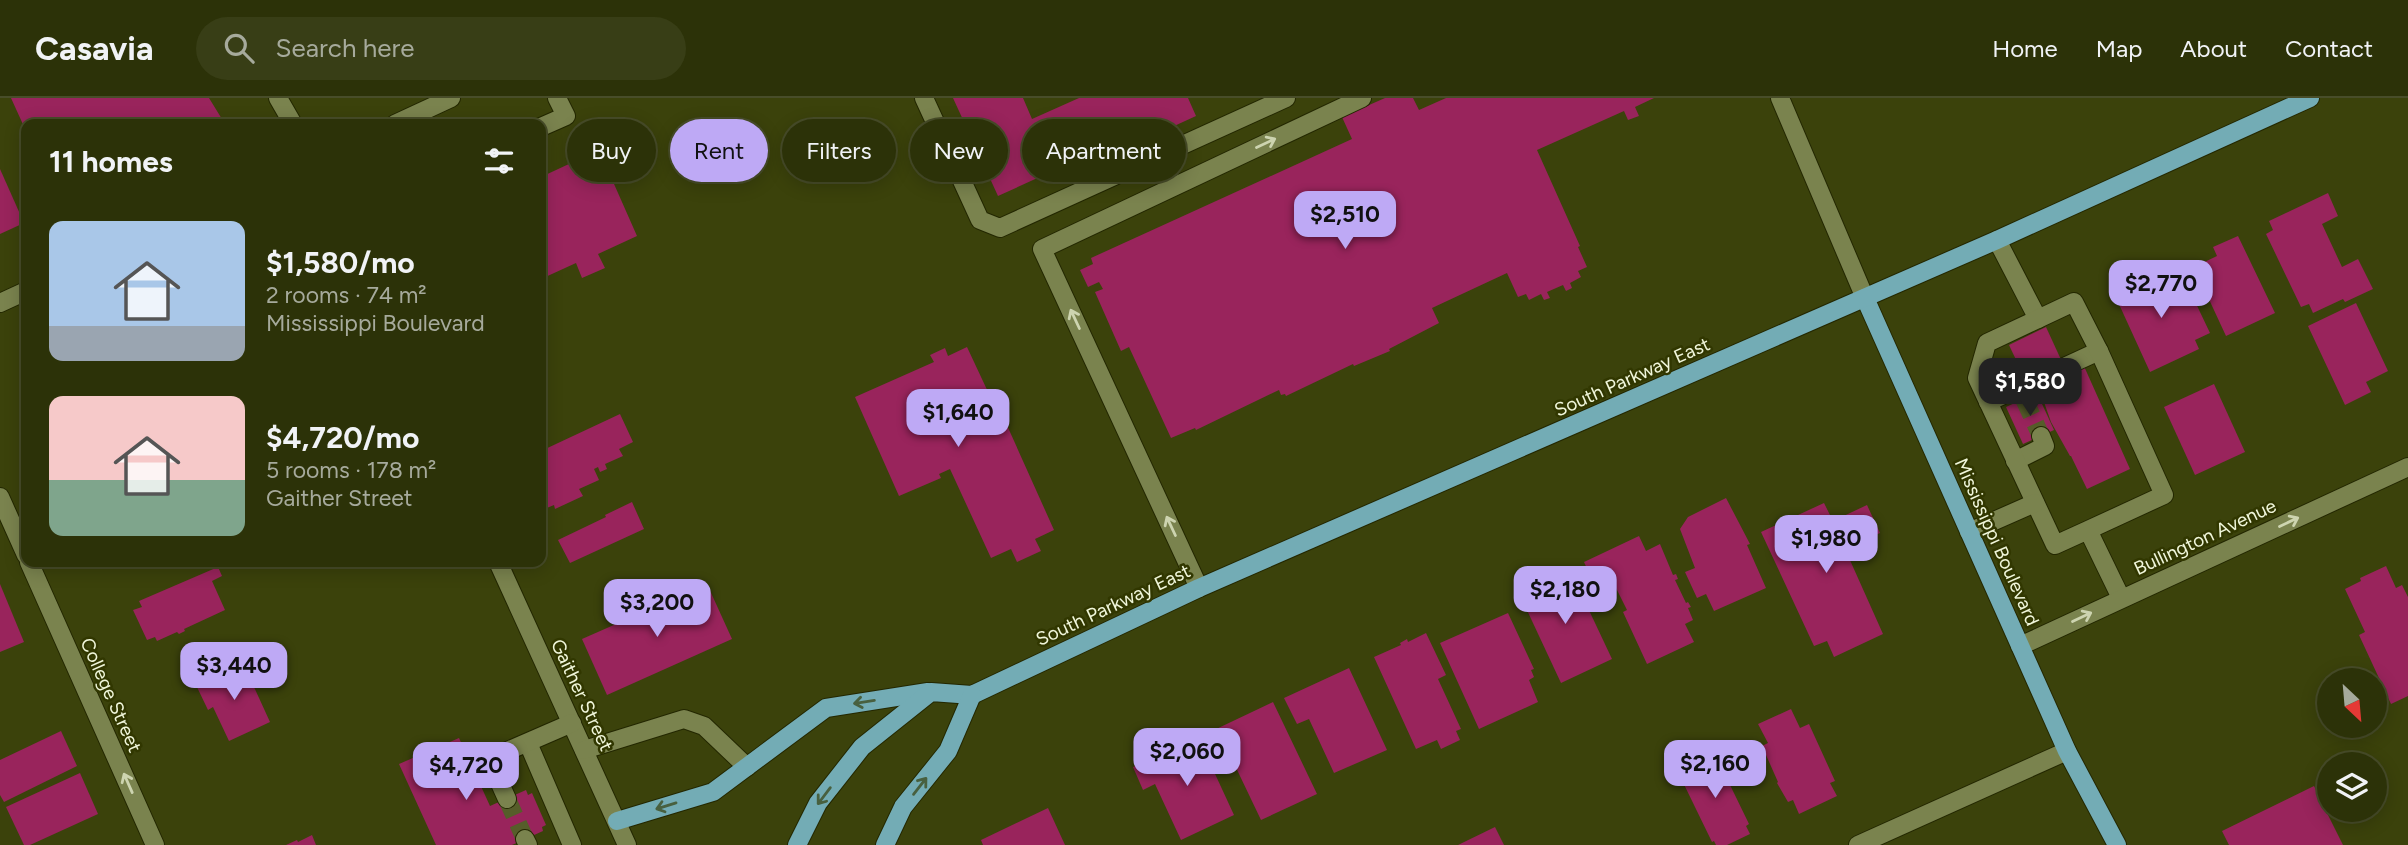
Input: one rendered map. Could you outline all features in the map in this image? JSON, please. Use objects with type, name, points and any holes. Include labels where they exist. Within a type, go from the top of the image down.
[{"type":"main road","name":"South Parkway East","points":[[617,821],[713,792],[826,708],[931,692],[972,695],[1199,588],[1997,240],[2310,98]]},
{"type":"main road","name":"Mississippi Boulevard","points":[[1865,298],[2067,751],[2118,845]]},
{"type":"main road","points":[[797,845],[818,803],[862,747],[931,692]]},
{"type":"main road","points":[[886,845],[903,807],[948,751],[972,695]]},
{"type":"street","points":[[278,98],[290,119]]},
{"type":"street","points":[[406,119],[451,98]]},
{"type":"street","points":[[546,125],[566,116],[557,98]]},
{"type":"street","points":[[924,98],[980,220],[1000,228],[1286,98]]},
{"type":"street","points":[[1199,588],[1042,249],[1362,98]]},
{"type":"street","name":"Mississippi Boulevard","points":[[1780,98],[1865,298]]},
{"type":"street","points":[[1997,240],[2038,319]]},
{"type":"street","points":[[0,303],[21,293]]},
{"type":"street","points":[[2074,302],[2099,351],[2164,495],[2055,545],[1977,378],[1987,343],[2074,302]]},
{"type":"street","points":[[1988,402],[2021,394],[2099,351]]},
{"type":"street","points":[[2015,461],[2045,446],[2041,436]]},
{"type":"street","name":"Bullington Avenue","points":[[2020,646],[2408,467]]},
{"type":"street","points":[[0,497],[21,544]]},
{"type":"street","points":[[1969,532],[2035,503]]},
{"type":"street","points":[[2088,530],[2122,598]]},
{"type":"street","name":"College Street","points":[[31,567],[156,845]]},
{"type":"street","name":"Gaither Street","points":[[500,567],[617,821],[621,843]]},
{"type":"street","points":[[584,750],[684,719],[704,726],[747,767]]},
{"type":"street","points":[[507,799],[489,759],[572,723]]},
{"type":"street","points":[[528,743],[572,845]]},
{"type":"street","points":[[1858,845],[2067,751]]},
{"type":"building","points":[[11,98],[209,98],[222,119],[21,119]]},
{"type":"building","points":[[953,98],[1023,98],[1032,119],[1022,119],[1022,182],[1029,182],[998,196],[992,182],[1008,182],[1008,119],[963,119]]},
{"type":"building","points":[[1079,98],[1188,98],[1196,116],[1186,121],[1032,119]]},
{"type":"building","points":[[1385,98],[1413,98],[1419,110],[1446,98],[1654,98],[1635,107],[1639,116],[1628,120],[1624,111],[1537,150],[1587,267],[1578,271],[1581,277],[1570,283],[1572,288],[1566,291],[1563,285],[1547,292],[1550,298],[1544,300],[1541,294],[1529,300],[1526,294],[1518,297],[1507,273],[1432,308],[1439,323],[1389,349],[1390,351],[1354,366],[1353,364],[1286,396],[1281,395],[1279,390],[1196,430],[1195,428],[1171,438],[1129,347],[1121,351],[1095,292],[1103,289],[1099,282],[1088,287],[1080,270],[1093,264],[1091,258],[1352,139],[1342,117]]},
{"type":"building","points":[[567,165],[567,182],[613,182],[637,236],[598,254],[605,268],[582,278],[576,263],[546,277],[546,175]]},
{"type":"building","points":[[0,169],[21,216],[21,224],[0,234]]},
{"type":"building","points":[[2328,193],[2338,216],[2322,224],[2342,267],[2358,259],[2373,289],[2313,313],[2309,304],[2301,307],[2266,234],[2273,230],[2269,221]]},
{"type":"building","points":[[2238,236],[2275,313],[2226,336],[2194,267],[2217,256],[2213,247]]},
{"type":"building","points":[[2155,270],[2161,283],[2167,280],[2175,298],[2190,291],[2210,333],[2195,340],[2199,349],[2150,372],[2118,302],[2124,299],[2118,288]]},
{"type":"building","points":[[2356,303],[2388,371],[2366,382],[2371,392],[2345,405],[2308,326]]},
{"type":"building","points":[[2046,327],[2063,364],[2026,381],[2009,345]]},
{"type":"building","points":[[967,347],[989,394],[992,392],[1054,530],[1035,539],[1041,551],[1017,562],[1011,549],[991,558],[950,469],[939,474],[941,478],[899,496],[855,397],[934,362],[930,355],[945,348],[948,356]]},
{"type":"building","points":[[2083,364],[2130,469],[2087,489],[2051,422],[2038,385]]},
{"type":"building","points":[[2214,384],[2245,452],[2195,475],[2164,407]]},
{"type":"building","points":[[2037,393],[2054,430],[2023,444],[2006,407]]},
{"type":"building","points":[[620,414],[633,442],[619,449],[623,456],[605,464],[607,469],[600,472],[598,467],[594,469],[599,480],[579,489],[583,496],[555,509],[554,505],[546,508],[546,449]]},
{"type":"building","points":[[1726,498],[1750,544],[1747,545],[1766,588],[1714,611],[1706,594],[1697,598],[1685,572],[1695,568],[1680,529],[1688,517]]},
{"type":"building","points":[[632,502],[644,529],[570,563],[558,540]]},
{"type":"building","points":[[1824,503],[1833,521],[1867,505],[1880,533],[1845,549],[1883,634],[1834,657],[1827,641],[1814,646],[1761,532]]},
{"type":"building","points":[[1639,536],[1646,551],[1660,544],[1673,575],[1676,574],[1678,579],[1675,580],[1686,603],[1691,607],[1688,608],[1693,620],[1685,624],[1694,642],[1647,664],[1623,612],[1627,610],[1615,586],[1598,593],[1584,562]]},
{"type":"building","points":[[2386,566],[2396,588],[2402,585],[2408,597],[2408,696],[2391,704],[2387,695],[2387,668],[2374,668],[2359,635],[2365,632],[2345,589],[2361,581],[2360,578]]},
{"type":"building","points":[[218,567],[222,576],[212,581],[225,610],[184,629],[185,631],[179,634],[177,632],[157,641],[155,637],[147,640],[133,610],[142,607],[139,601]]},
{"type":"building","points":[[1570,570],[1612,659],[1561,683],[1519,593]]},
{"type":"building","points":[[0,584],[24,642],[0,652]]},
{"type":"building","points":[[707,584],[732,639],[607,695],[582,639]]},
{"type":"building","points":[[1508,613],[1534,669],[1531,670],[1534,677],[1529,680],[1538,702],[1479,729],[1440,643]]},
{"type":"building","points":[[1426,633],[1446,675],[1438,679],[1461,729],[1456,731],[1460,740],[1441,749],[1437,740],[1416,749],[1374,657],[1401,645],[1400,643],[1407,639],[1408,642]]},
{"type":"building","points":[[243,663],[270,722],[229,741],[213,707],[208,710],[196,685]]},
{"type":"building","points":[[1349,668],[1387,750],[1334,773],[1309,719],[1297,724],[1284,698]]},
{"type":"building","points":[[1273,702],[1317,794],[1261,820],[1229,753],[1224,756],[1212,731]]},
{"type":"building","points":[[1791,709],[1800,728],[1809,724],[1835,781],[1830,783],[1837,796],[1799,814],[1793,800],[1788,802],[1777,783],[1762,746],[1768,743],[1758,724]]},
{"type":"building","points":[[61,731],[77,766],[4,802],[0,795],[0,760]]},
{"type":"building","points":[[1198,737],[1234,815],[1181,840],[1155,784],[1143,790],[1133,767]]},
{"type":"building","points":[[459,738],[490,806],[526,790],[528,795],[532,793],[546,825],[542,827],[543,831],[512,845],[436,845],[399,764]]},
{"type":"building","points":[[1714,752],[1749,824],[1746,826],[1750,834],[1727,845],[1716,845],[1712,842],[1677,770]]},
{"type":"building","points":[[80,773],[98,814],[30,845],[24,845],[6,807]]},
{"type":"building","points":[[2314,786],[2317,822],[2332,822],[2343,845],[2229,845],[2222,831]]},
{"type":"building","points":[[1048,808],[1065,845],[983,845],[981,840]]},
{"type":"building","points":[[1495,827],[1504,845],[1458,845]]},
{"type":"building","points":[[312,835],[316,845],[286,845],[297,840],[298,842]]},
{"type":"tunnel","points":[[2024,399],[2041,436]]},
{"type":"tunnel","points":[[507,799],[525,839]]}]
